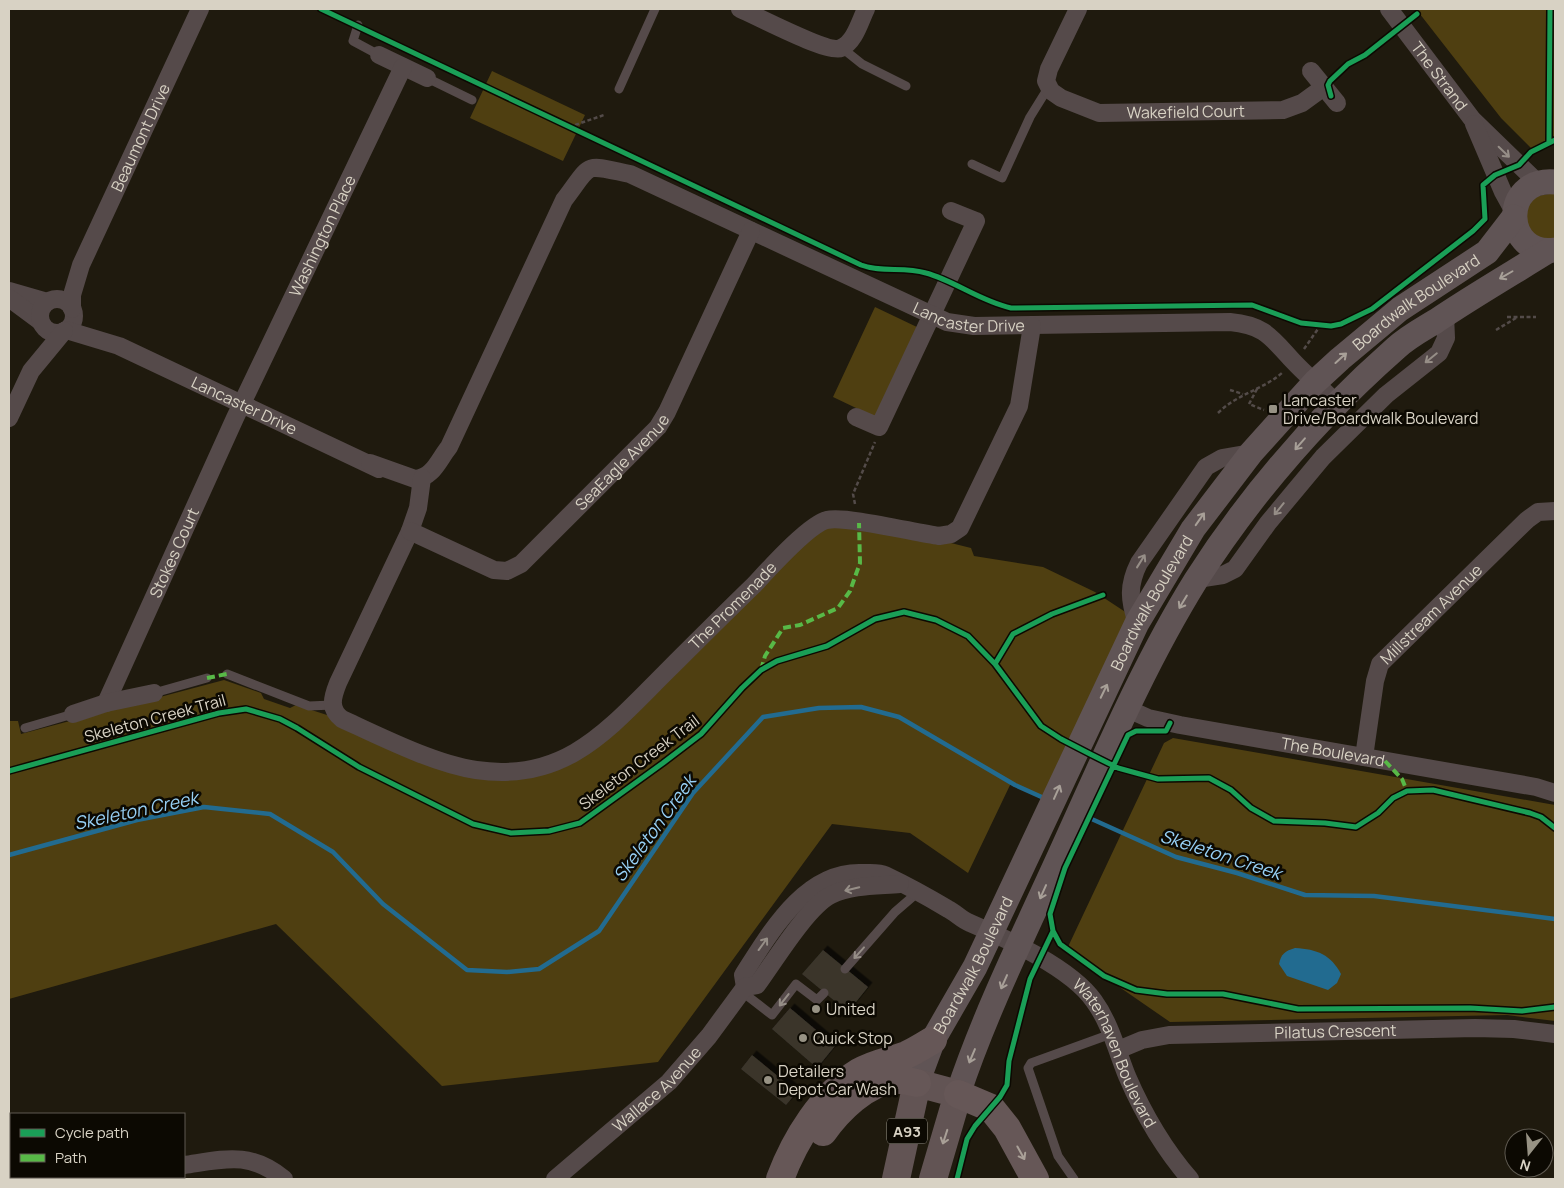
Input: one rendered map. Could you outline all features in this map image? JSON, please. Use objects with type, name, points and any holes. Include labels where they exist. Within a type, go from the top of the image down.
[{"type":"highway","points":[[780,1179],[805,1130],[837,1089],[859,1072],[879,1062],[907,1054],[933,1040]]},
{"type":"highway","points":[[788,1179],[831,1120],[862,1094],[885,1082],[895,1080],[917,1083],[958,1094],[991,1108],[1006,1128],[1035,1179]]},
{"type":"highway","name":"A93","points":[[896,1179],[917,1083]]},
{"type":"highway","name":"A93","points":[[932,1179],[958,1094]]},
{"type":"main road","name":"Boardwalk Boulevard","points":[[917,1083],[933,1040],[975,967],[1038,836],[1082,735],[1137,623],[1193,529],[1251,453],[1315,382],[1400,309],[1487,252],[1514,215],[1522,194],[1549,180]]},
{"type":"main road","points":[[1514,215],[1516,228],[1528,244],[1553,251]]},
{"type":"main road","name":"Boardwalk Boulevard","points":[[958,1094],[968,1066],[1020,946],[1109,748],[1152,659],[1197,579],[1224,539],[1271,477],[1337,404],[1399,345],[1497,280],[1553,251]]},
{"type":"street","name":"Beaumont Drive","points":[[81,265],[200,9]]},
{"type":"street","points":[[740,9],[823,46],[834,49],[842,48],[850,40],[866,9]]},
{"type":"street","points":[[1048,88],[1046,80],[1049,70],[1078,9]]},
{"type":"street","name":"The Strand","points":[[1389,9],[1472,119],[1514,215]]},
{"type":"street","points":[[379,55],[427,78]]},
{"type":"street","name":"Washington Place","points":[[242,404],[403,67]]},
{"type":"street","points":[[1311,71],[1337,103]]},
{"type":"street","name":"Wakefield Court","points":[[1048,88],[1061,98],[1098,113],[1283,110],[1302,103],[1324,87]]},
{"type":"street","name":"The Strand","points":[[1472,119],[1549,180]]},
{"type":"street","name":"Lancaster Drive","points":[[65,331],[119,346],[370,463],[410,477],[422,484],[449,447],[564,200],[583,173],[588,169],[603,167],[630,174],[932,316],[959,325],[1032,326],[1240,323],[1266,332],[1337,404]]},
{"type":"street","points":[[856,417],[879,428],[976,221],[951,210]]},
{"type":"street","name":"SeaEagle Avenue","points":[[410,531],[494,570],[507,572],[521,564],[658,428],[752,231]]},
{"type":"street","points":[[9,418],[31,371],[41,322],[41,310],[81,265]]},
{"type":"street","points":[[31,371],[73,321],[72,295],[81,265]]},
{"type":"street","points":[[9,291],[48,301],[61,300],[73,311]]},
{"type":"street","points":[[9,298],[41,322],[50,332],[65,331]]},
{"type":"street","name":"Lancaster Drive","points":[[73,311],[119,346]]},
{"type":"street","points":[[1197,579],[1223,575],[1235,569],[1268,523],[1323,457],[1386,395],[1438,352],[1446,338],[1445,315]]},
{"type":"street","name":"The Promenade","points":[[332,705],[336,714],[352,724],[445,762],[476,770],[511,771],[528,769],[568,756],[587,746],[614,724],[758,581],[821,522],[839,520],[939,536],[951,534],[960,528],[1019,406],[1032,326]]},
{"type":"street","name":"Stokes Court","points":[[106,703],[242,404]]},
{"type":"street","points":[[332,705],[338,684],[410,531],[418,508],[422,484]]},
{"type":"street","name":"Millstream Avenue","points":[[1364,757],[1375,681],[1380,664],[1526,520],[1538,512],[1555,511]]},
{"type":"street","points":[[73,714],[106,703],[154,692]]},
{"type":"street","name":"The Boulevard","points":[[1128,709],[1148,718],[1180,725],[1550,789]]},
{"type":"street","name":"Wallace Avenue","points":[[555,1179],[669,1082],[709,1036],[743,989],[743,975],[756,954],[794,904],[814,886],[857,872],[883,874],[949,909],[967,922],[1020,946]]},
{"type":"street","name":"Waterhaven Boulevard","points":[[1020,946],[1063,973],[1086,991],[1100,1010],[1142,1109],[1164,1144],[1190,1179]]},
{"type":"street","name":"Pilatus Crescent","points":[[1118,1050],[1142,1040],[1169,1035],[1475,1028],[1514,1029],[1555,1034]]},
{"type":"street","points":[[185,1164],[246,1158],[264,1164],[284,1179]]},
{"type":"lane","points":[[619,89],[654,9]]},
{"type":"lane","points":[[358,25],[353,41],[379,55]]},
{"type":"lane","points":[[842,48],[862,64],[906,86]]},
{"type":"lane","points":[[427,78],[472,100]]},
{"type":"lane","points":[[972,164],[1002,178],[1030,117],[1048,88]]},
{"type":"lane","points":[[227,674],[309,706],[332,705]]},
{"type":"lane","points":[[154,692],[207,678]]},
{"type":"lane","points":[[25,728],[73,714]]},
{"type":"lane","points":[[846,969],[895,912],[917,893]]},
{"type":"lane","points":[[743,989],[772,1015],[796,984],[817,1000],[824,993]]},
{"type":"lane","points":[[1074,1179],[1058,1156],[1028,1068],[1031,1063],[1111,1034]]},
{"type":"path","points":[[598,127],[619,89]]},
{"type":"path","points":[[569,127],[604,115]]},
{"type":"path","points":[[560,123],[576,130]]},
{"type":"path","points":[[1496,330],[1532,308]]},
{"type":"path","points":[[1507,317],[1536,317]]},
{"type":"path","points":[[1309,325],[1323,326]]},
{"type":"path","points":[[1218,412],[1244,393],[1276,378],[1290,367],[1323,326]]},
{"type":"path","points":[[1257,388],[1249,404],[1282,418]]},
{"type":"path","points":[[1230,390],[1244,393]]},
{"type":"path","points":[[856,508],[853,494],[873,451],[879,428]]},
{"type":"shaded area","points":[[1416,9],[1555,9],[1555,138],[1532,149],[1501,118]]},
{"type":"shaded area","points":[[492,71],[585,115],[563,161],[470,118]]},
{"type":"shaded area","points":[[1555,193],[1555,240],[1530,236],[1522,212],[1531,197]]},
{"type":"shaded area","points":[[875,307],[919,328],[877,418],[833,397]]},
{"type":"shaded area","points":[[830,526],[947,542],[971,548],[974,556],[1043,567],[1095,592],[1133,617],[1044,798],[1011,783],[968,873],[910,833],[832,824],[658,1062],[442,1086],[276,924],[9,999],[9,721],[18,721],[21,734],[224,680],[261,693],[264,699],[290,708],[296,705],[327,715],[334,722],[435,765],[561,765],[817,533]]},
{"type":"shaded area","points":[[1173,738],[1555,805],[1555,1021],[1507,1015],[1170,1022],[1073,955],[1067,949],[1164,743]]},
{"type":"water","points":[[1295,948],[1317,952],[1333,962],[1341,974],[1337,983],[1328,990],[1287,976],[1279,964],[1284,953]]},
{"type":"building","points":[[823,950],[868,987],[848,1012],[802,974]]},
{"type":"building","name":"Quick Stop","points":[[790,1008],[835,1046],[817,1068],[772,1029]]},
{"type":"building","name":"Detailers Depot Car Wash","points":[[752,1055],[797,1092],[786,1105],[741,1069]]},
{"type":"waterway","name":"Skeleton Creek","points":[[9,855],[137,820],[204,807],[270,814],[333,852],[383,904],[467,970],[507,972],[539,969],[599,931],[693,793],[763,717],[819,708],[861,707],[899,717],[1015,785],[1046,799]]},
{"type":"waterway","name":"Skeleton Creek","points":[[1085,816],[1176,857],[1237,873],[1305,895],[1374,896],[1555,919]]},
{"type":"marked path","points":[[761,670],[765,656],[783,628],[800,625],[838,608],[850,591],[860,563],[859,523]]},
{"type":"marked path","points":[[207,678],[227,674]]},
{"type":"marked path","points":[[1385,761],[1402,779],[1407,791]]},
{"type":"cycle path","points":[[321,9],[861,265],[877,269],[910,270],[926,273],[989,301],[1011,308],[1252,305],[1301,323],[1331,326],[1341,324],[1372,309],[1473,231],[1485,219],[1483,185],[1495,175],[1519,165],[1531,152],[1555,140]]},
{"type":"cycle path","points":[[1549,142],[1550,9]]},
{"type":"cycle path","points":[[1331,96],[1328,85],[1330,81],[1348,64],[1365,55],[1417,14]]},
{"type":"cycle path","points":[[995,664],[1013,634],[1052,614],[1103,595]]},
{"type":"cycle path","name":"Skeleton Creek Trail","points":[[9,771],[219,713],[246,709],[280,719],[359,767],[473,824],[511,833],[549,831],[580,823],[663,763],[701,734],[742,688],[761,670],[777,661],[827,646],[875,619],[904,612],[936,620],[968,636],[995,664],[1041,726],[1061,739],[1118,768],[1158,779],[1209,778],[1231,790],[1251,808],[1274,821],[1325,823],[1356,827],[1378,813],[1393,798],[1407,791],[1433,790],[1530,813],[1541,817],[1555,828]]},
{"type":"cycle path","points":[[957,1179],[967,1139],[975,1126],[1000,1097],[1007,1085],[1009,1061],[1030,979],[1053,931],[1050,914],[1065,868],[1128,735],[1136,731],[1166,731],[1170,723]]},
{"type":"cycle path","points":[[1053,931],[1060,944],[1104,976],[1136,990],[1167,994],[1223,994],[1298,1009],[1470,1008],[1522,1011],[1555,1007]]},
{"type":"place","name":"Lancaster Drive/Boardwalk Boulevard","points":[[1273,409]]},
{"type":"place","name":"United","points":[[816,1009]]},
{"type":"place","name":"Quick Stop","points":[[803,1038]]},
{"type":"place","name":"Detailers Depot Car Wash","points":[[768,1080]]}]
